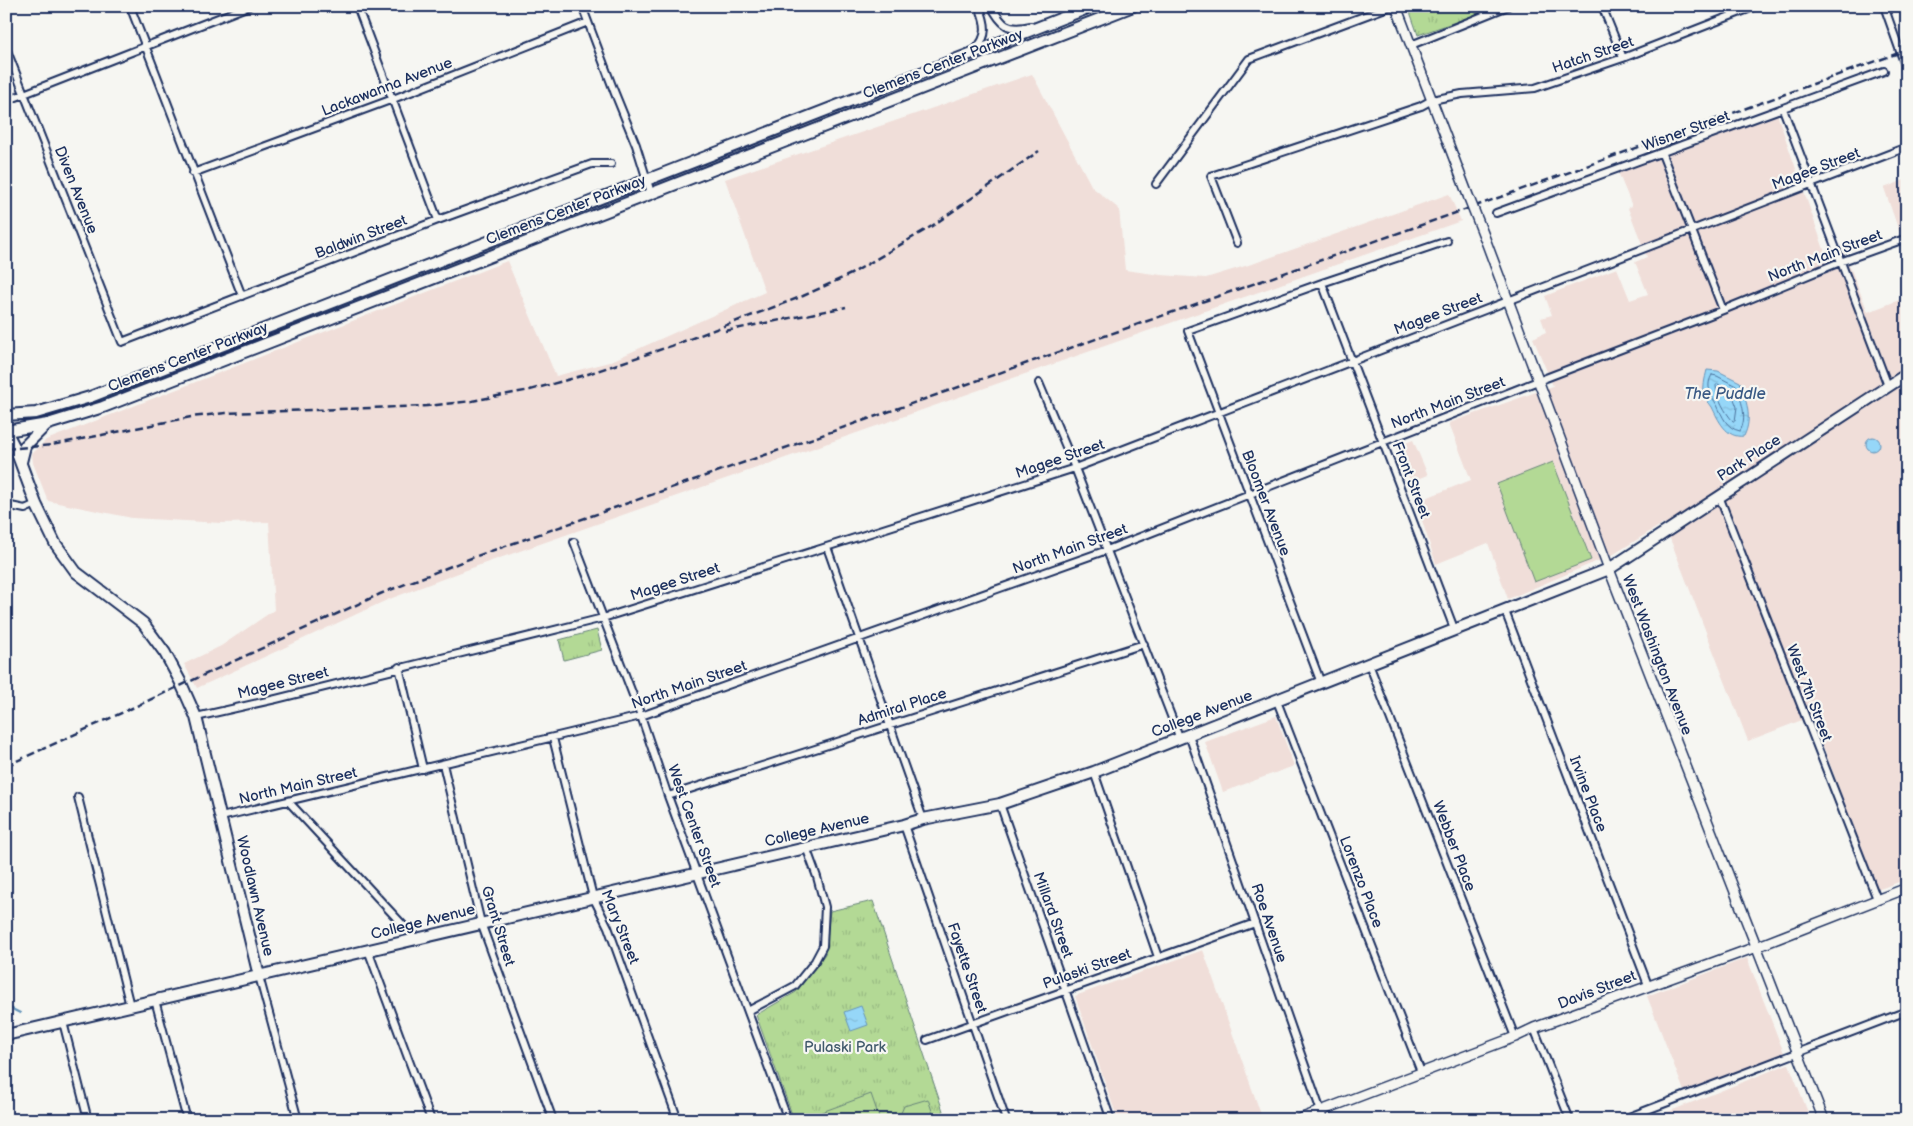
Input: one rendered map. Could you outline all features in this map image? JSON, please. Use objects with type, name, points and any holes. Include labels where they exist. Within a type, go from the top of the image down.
[{"type":"main road","name":"Clemens Center Parkway","points":[[6,415],[36,413],[90,397],[1093,6]]},
{"type":"main road","name":"Clemens Center Parkway","points":[[6,431],[48,424],[104,407],[1133,6]]},
{"type":"main road","name":"Park Place","points":[[1609,569],[1907,374]]},
{"type":"main road","points":[[21,463],[25,446],[48,424]]},
{"type":"main road","name":"Woodlawn Avenue","points":[[6,431],[21,463],[36,504],[55,543],[76,572],[143,623],[164,653],[180,681],[196,717],[259,976]]},
{"type":"main road","name":"College Avenue","points":[[6,1035],[923,819],[1000,804],[1094,772],[1609,569]]},
{"type":"street","points":[[130,6],[193,174],[242,296]]},
{"type":"street","points":[[6,100],[249,6]]},
{"type":"street","points":[[357,6],[438,220]]},
{"type":"street","points":[[582,6],[636,145],[651,193]]},
{"type":"street","points":[[970,54],[984,39],[986,32],[979,6]]},
{"type":"street","points":[[991,6],[999,20],[1007,27],[1016,29],[1050,23]]},
{"type":"street","points":[[1156,184],[1248,60],[1391,6]]},
{"type":"street","name":"West Washington Avenue","points":[[1396,6],[1509,300],[1609,569],[1824,1120]]},
{"type":"street","points":[[1411,45],[1508,6]]},
{"type":"street","points":[[1602,6],[1623,58]]},
{"type":"street","name":"Hatch Street","points":[[1237,243],[1211,176],[1421,106],[1432,100],[1462,94],[1535,88],[1623,58],[1756,6]]},
{"type":"street","points":[[1884,6],[1907,71]]},
{"type":"street","name":"Lackawanna Avenue","points":[[193,174],[393,99],[588,22]]},
{"type":"street","name":"Diven Avenue","points":[[6,48],[122,342]]},
{"type":"street","name":"Wisner Street","points":[[1496,213],[1662,154],[1884,71]]},
{"type":"street","points":[[1783,109],[1888,386]]},
{"type":"street","name":"Magee Street","points":[[196,717],[603,618],[1075,468],[1907,147]]},
{"type":"street","points":[[1662,154],[1723,310]]},
{"type":"street","name":"Baldwin Street","points":[[122,342],[438,220],[592,164],[611,164]]},
{"type":"street","name":"North Main Street","points":[[221,817],[641,716],[1107,550],[1723,310],[1840,262],[1907,238]]},
{"type":"street","points":[[1322,283],[1447,241]]},
{"type":"street","name":"Bloomer Avenue","points":[[1321,683],[1188,331],[1322,283]]},
{"type":"street","name":"Front Street","points":[[1322,283],[1455,631]]},
{"type":"street","name":"Roe Avenue","points":[[1039,383],[1075,468],[1144,644],[1184,737],[1255,923],[1324,1120]]},
{"type":"street","name":"West 7th Street","points":[[1719,496],[1877,899]]},
{"type":"street","points":[[6,505],[25,509],[36,504]]},
{"type":"street","name":"West Center Street","points":[[574,542],[641,716],[668,796],[788,1120]]},
{"type":"street","points":[[827,547],[923,819]]},
{"type":"street","name":"Irvine Place","points":[[1505,611],[1648,985]]},
{"type":"street","name":"Admiral Place","points":[[668,796],[1144,644]]},
{"type":"street","name":"Webber Place","points":[[1369,664],[1515,1037]]},
{"type":"street","points":[[399,667],[423,769]]},
{"type":"street","name":"Lorenzo Place","points":[[1277,701],[1421,1072]]},
{"type":"street","name":"Mary Street","points":[[553,738],[593,897],[608,927],[678,1120]]},
{"type":"street","name":"Grant Street","points":[[443,764],[481,923],[553,1120]]},
{"type":"street","points":[[1094,772],[1158,957]]},
{"type":"street","points":[[78,797],[130,1006]]},
{"type":"street","points":[[288,801],[416,939]]},
{"type":"street","name":"Millard Street","points":[[1000,804],[1110,1120]]},
{"type":"street","name":"Fayette Street","points":[[904,825],[1006,1120]]},
{"type":"street","points":[[748,1011],[796,986],[823,946],[826,907],[806,847]]},
{"type":"street","name":"Davis Street","points":[[1298,1120],[1534,1028],[1907,888]]},
{"type":"street","name":"Pulaski Street","points":[[927,1040],[1255,923]]},
{"type":"street","points":[[368,950],[431,1120]]},
{"type":"street","name":"Woodlawn Avenue","points":[[259,976],[298,1120]]},
{"type":"street","points":[[155,1000],[187,1120]]},
{"type":"street","points":[[1621,1120],[1907,1011]]},
{"type":"street","points":[[63,1022],[88,1120]]},
{"type":"street","points":[[1534,1028],[1570,1120]]},
{"type":"shaded area","points":[[1032,74],[1092,187],[1119,209],[1125,270],[1206,278],[1255,263],[1449,194],[1461,221],[477,566],[387,600],[197,688],[184,664],[221,646],[274,610],[269,522],[221,523],[132,518],[48,501],[33,463],[32,454],[46,440],[507,261],[556,376],[609,362],[765,292],[725,179]]},
{"type":"shaded area","points":[[1777,114],[1827,258],[1844,252],[1868,312],[1907,297],[1907,879],[1877,890],[1812,716],[1748,741],[1664,523],[1614,554],[1508,599],[1488,543],[1436,564],[1416,502],[1471,480],[1449,423],[1553,386],[1533,338],[1546,332],[1541,318],[1552,315],[1545,296],[1617,268],[1630,300],[1648,294],[1635,262],[1647,257],[1628,208],[1632,206],[1618,172]]},
{"type":"shaded area","points":[[1907,179],[1907,228],[1899,231],[1884,188]]},
{"type":"shaded area","points":[[1413,440],[1428,475],[1411,482],[1396,447]]},
{"type":"shaded area","points":[[1276,716],[1294,766],[1223,792],[1205,742]]},
{"type":"shaded area","points":[[1203,950],[1263,1120],[1118,1120],[1075,996]]},
{"type":"shaded area","points":[[1747,958],[1784,1053],[1684,1091],[1647,996]]},
{"type":"shaded area","points":[[1788,1064],[1811,1120],[1648,1120]]},
{"type":"green space","points":[[1408,6],[1501,6],[1418,35]]},
{"type":"green space","points":[[1553,462],[1591,560],[1534,582],[1497,484]]},
{"type":"green space","points":[[597,630],[602,650],[564,660],[559,640]]},
{"type":"green space","name":"Pulaski Park","points":[[873,901],[946,1120],[794,1120],[756,1015],[796,992],[825,954],[830,911]]},
{"type":"green space","points":[[871,1094],[880,1120],[812,1120],[811,1116]]},
{"type":"green space","points":[[928,1099],[935,1120],[898,1120],[904,1106]]},
{"type":"water","name":"The Puddle","points":[[1707,370],[1718,371],[1740,382],[1748,416],[1747,429],[1744,436],[1732,434],[1724,427],[1706,398],[1704,387]]},
{"type":"water","points":[[1873,437],[1878,439],[1880,444],[1878,449],[1873,451],[1868,449],[1866,444],[1868,439]]},
{"type":"water","points":[[861,1006],[868,1025],[851,1031],[844,1012]]},
{"type":"waterway","points":[[6,1006],[20,1013]]},
{"type":"railway","points":[[6,766],[380,594],[474,557],[1484,203],[1907,50]]},
{"type":"railway","points":[[6,449],[52,445],[191,417],[226,413],[427,406],[472,401],[530,390],[585,375],[671,346],[803,296],[851,274],[932,226],[1039,151]]},
{"type":"railway","points":[[725,331],[846,307]]}]
